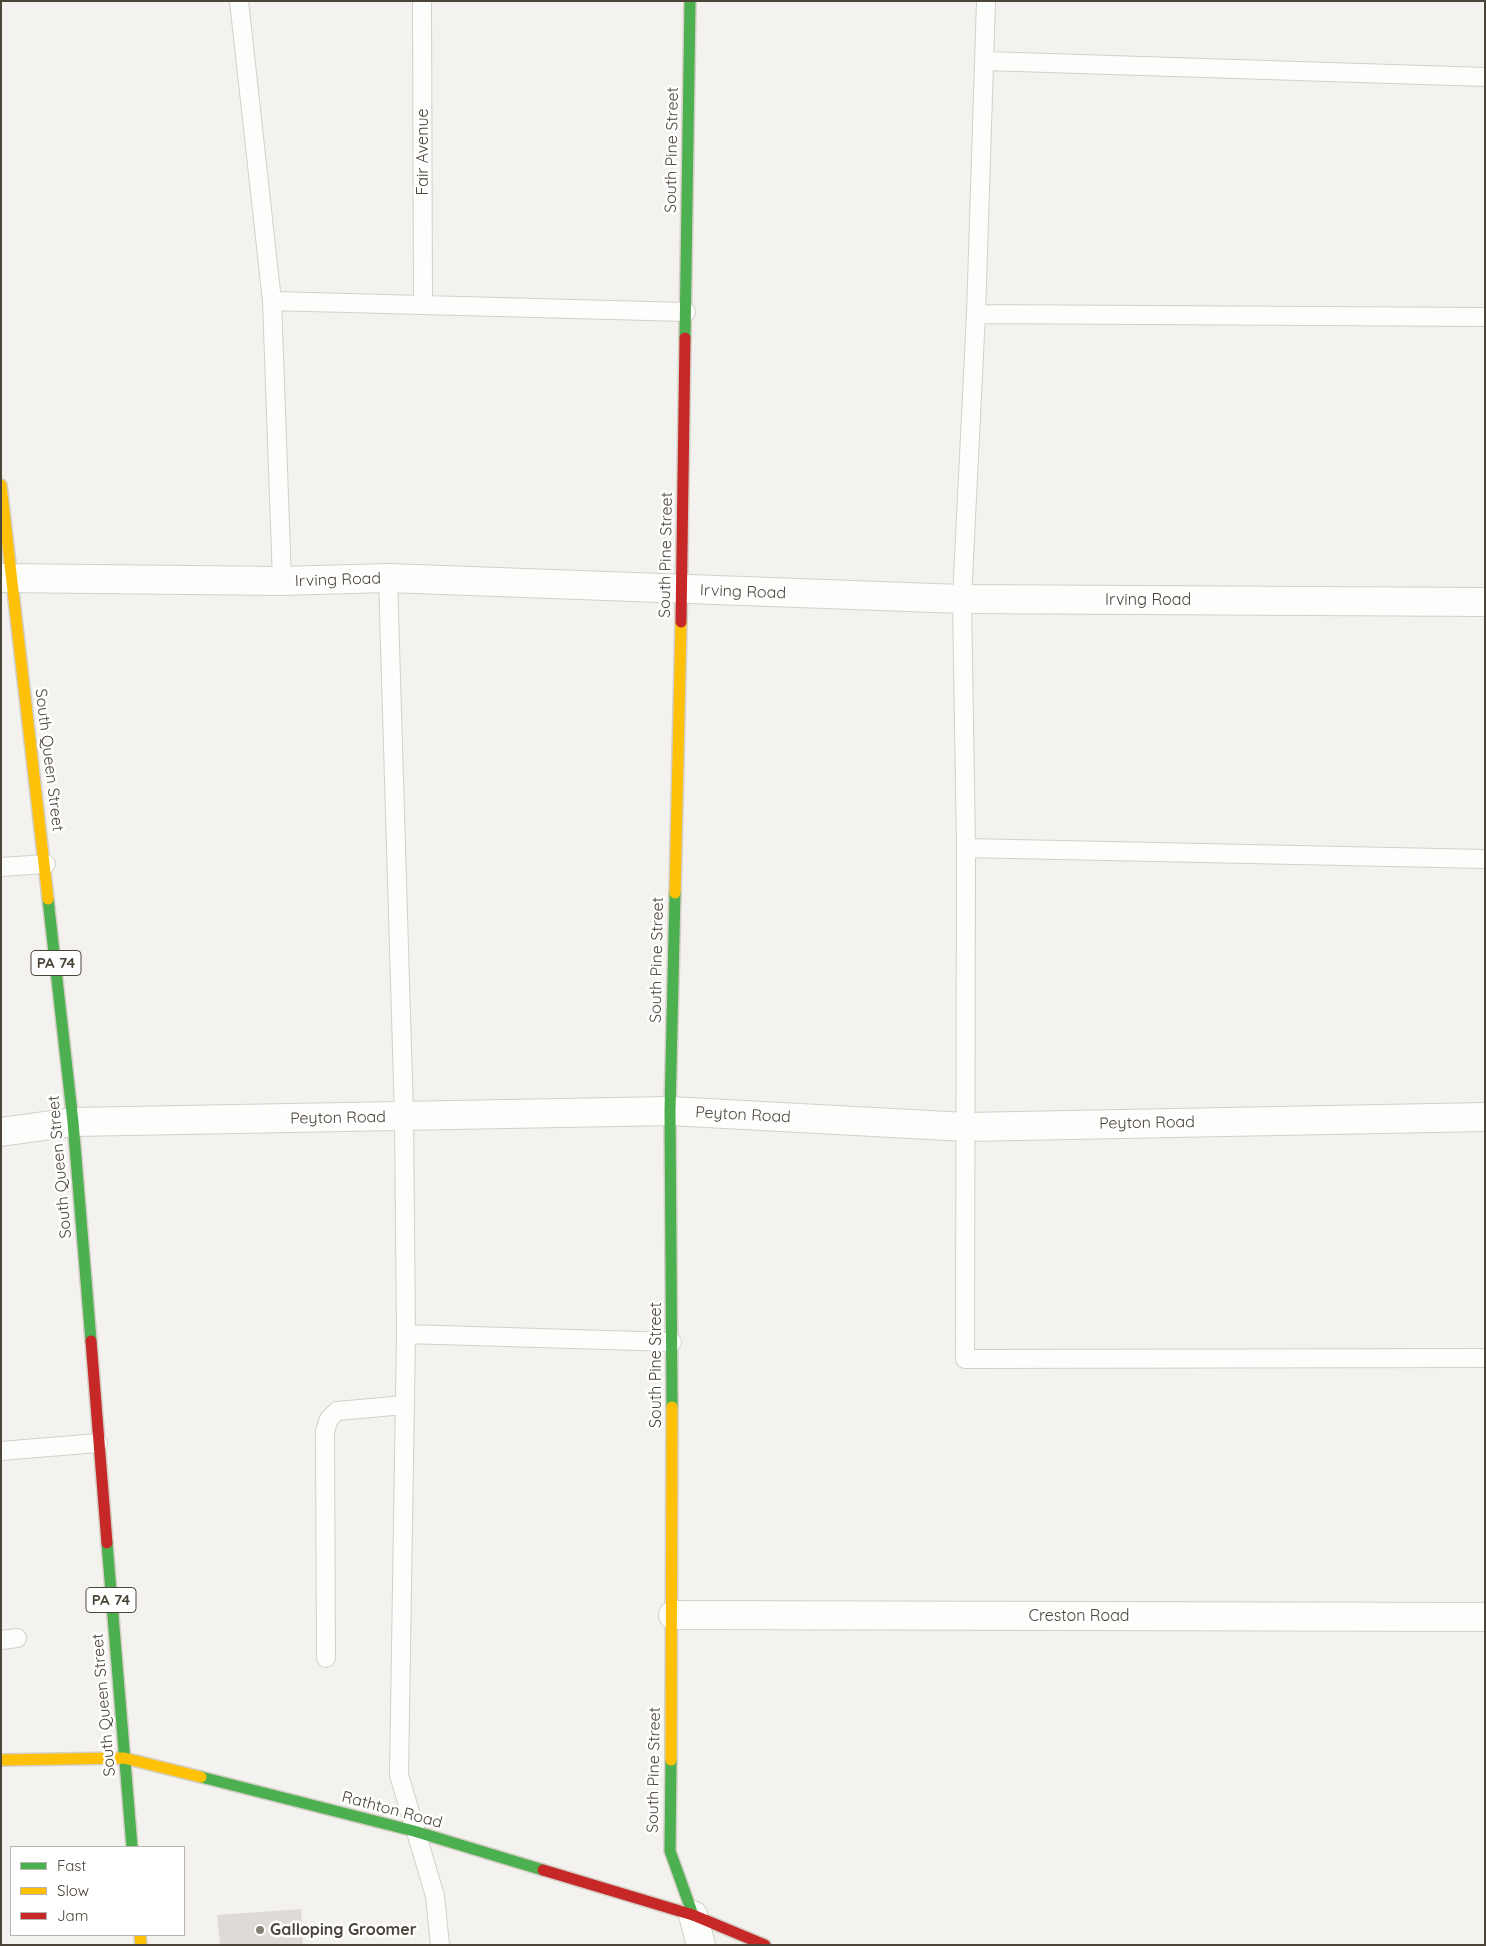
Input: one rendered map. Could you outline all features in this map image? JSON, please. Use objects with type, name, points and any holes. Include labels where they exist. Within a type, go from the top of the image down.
[{"type":"street","name":"South Pine Street","points":[[690,1],[682,590],[670,1111],[673,1615],[670,1851],[693,1915]]},
{"type":"street","name":"South Queen Street","points":[[1,485],[6,578],[46,864],[73,1122],[132,1846]]},
{"type":"street","name":"Irving Road","points":[[6,578],[282,581],[388,578],[962,600],[1485,602]]},
{"type":"street","name":"Peyton Road","points":[[1,1132],[73,1122],[670,1111],[966,1127],[1485,1117]]},
{"type":"street","name":"Creston Road","points":[[673,1615],[1485,1617]]},
{"type":"street","name":"Rathton Road","points":[[1,1760],[124,1758],[414,1831],[693,1915],[765,1945]]},
{"type":"street","points":[[693,1915],[700,1945]]},
{"type":"lane","points":[[239,1],[272,301],[282,581]]},
{"type":"lane","name":"Fair Avenue","points":[[422,1],[424,304]]},
{"type":"lane","points":[[986,1],[986,61],[976,314],[962,600],[966,848],[965,1359],[1485,1358]]},
{"type":"lane","points":[[986,61],[1485,77]]},
{"type":"lane","points":[[272,301],[686,312]]},
{"type":"lane","points":[[976,314],[1485,317]]},
{"type":"lane","points":[[388,578],[404,1116],[406,1334],[398,1775],[435,1896],[440,1945]]},
{"type":"lane","points":[[966,848],[1485,859]]},
{"type":"lane","points":[[1,868],[46,864]]},
{"type":"lane","points":[[406,1334],[672,1342]]},
{"type":"lane","points":[[326,1658],[325,1431],[329,1419],[337,1411],[404,1405]]},
{"type":"lane","points":[[1,1451],[98,1442]]},
{"type":"building","name":"Galloping Groomer","points":[[301,1909],[303,1945],[220,1945],[217,1915]]},
{"type":"traffic: fast","points":[[685,338],[690,1]]},
{"type":"traffic: fast","points":[[672,1407],[670,1111],[675,893]]},
{"type":"traffic: fast","points":[[48,899],[73,1122],[91,1341]]},
{"type":"traffic: fast","points":[[107,1543],[132,1846]]},
{"type":"traffic: fast","points":[[671,1760],[670,1851],[693,1915]]},
{"type":"traffic: fast","points":[[201,1777],[414,1831],[543,1870]]},
{"type":"traffic: slow","points":[[1,485],[48,899]]},
{"type":"traffic: slow","points":[[675,893],[681,622]]},
{"type":"traffic: slow","points":[[671,1760],[672,1407]]},
{"type":"traffic: slow","points":[[1,1760],[124,1758],[201,1777]]},
{"type":"traffic: slow","points":[[140,1936],[141,1945]]},
{"type":"traffic: jam","points":[[681,622],[685,338]]},
{"type":"traffic: jam","points":[[91,1341],[107,1543]]},
{"type":"traffic: jam","points":[[543,1870],[693,1915],[765,1945]]},
{"type":"place","name":"Galloping Groomer","points":[[260,1930]]}]
